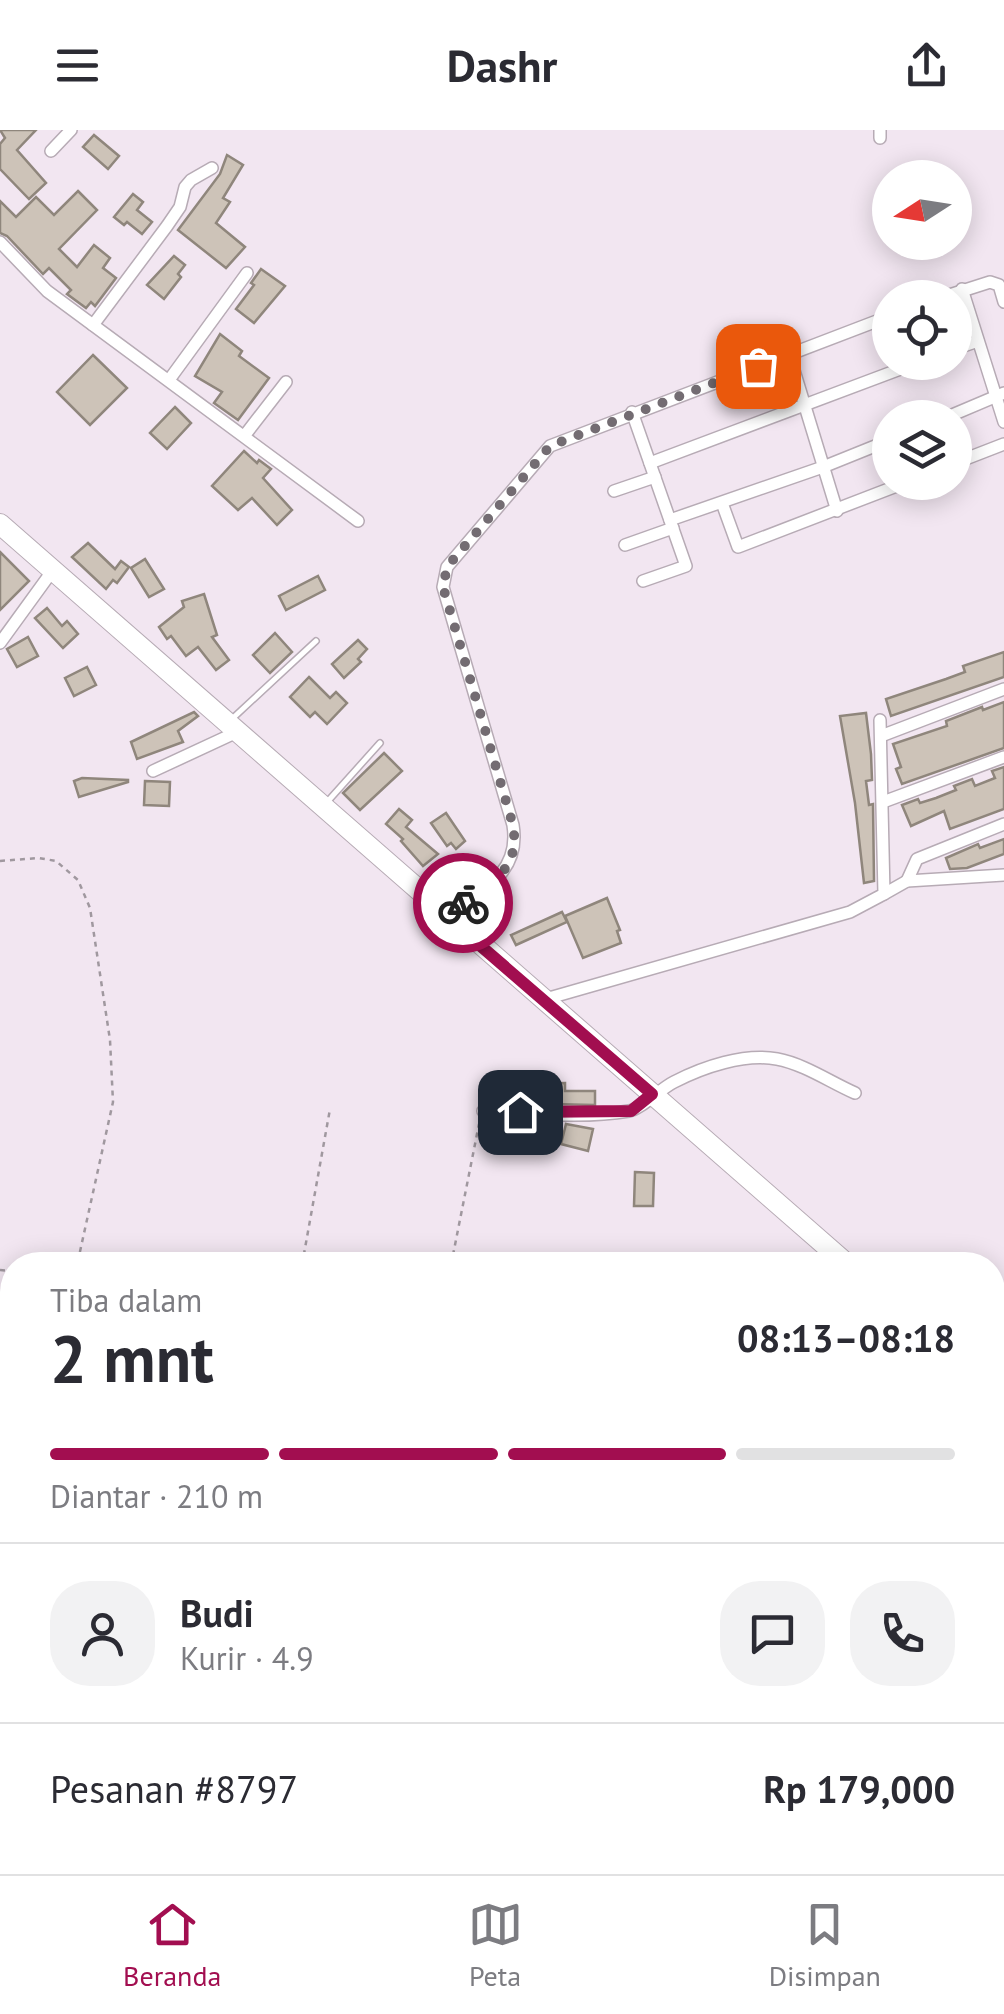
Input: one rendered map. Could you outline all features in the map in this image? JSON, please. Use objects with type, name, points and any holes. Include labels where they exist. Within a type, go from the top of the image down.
[{"type":"highway","points":[[0,524],[833,1252]]},
{"type":"street","points":[[51,150],[71,130]]},
{"type":"street","points":[[93,325],[168,226],[191,180],[212,168]]},
{"type":"street","points":[[0,242],[46,290],[358,521]]},
{"type":"street","points":[[169,380],[247,273]]},
{"type":"street","points":[[972,286],[990,282],[999,285],[1004,302]]},
{"type":"street","points":[[972,321],[1000,395],[1004,422]]},
{"type":"street","points":[[446,916],[502,874],[516,846],[443,578],[447,567],[550,446],[872,323]]},
{"type":"street","points":[[972,342],[978,340]]},
{"type":"street","points":[[789,354],[837,510]]},
{"type":"street","points":[[650,463],[872,380]]},
{"type":"street","points":[[245,435],[286,382]]},
{"type":"street","points":[[972,407],[1000,395]]},
{"type":"street","points":[[632,412],[686,566],[643,581]]},
{"type":"street","points":[[972,456],[1004,444]]},
{"type":"street","points":[[626,545],[722,503],[872,447]]},
{"type":"street","points":[[614,491],[655,477]]},
{"type":"street","points":[[722,503],[738,547],[872,496]]},
{"type":"street","points":[[0,643],[54,570]]},
{"type":"street","points":[[881,736],[1004,689]]},
{"type":"street","points":[[880,720],[884,894]]},
{"type":"street","points":[[154,771],[232,728]]},
{"type":"street","points":[[883,802],[1004,757]]},
{"type":"street","points":[[906,881],[917,859],[1004,824]]},
{"type":"street","points":[[542,1000],[850,912],[906,881],[1004,874]]},
{"type":"street","points":[[483,1111],[631,1111],[678,1080],[726,1062],[756,1058],[790,1064],[855,1093]]},
{"type":"lane","points":[[232,728],[316,641]]},
{"type":"lane","points":[[322,807],[380,743]]},
{"type":"path","points":[[0,861],[56,861],[78,880],[90,908],[110,1040],[113,1102],[80,1252]]},
{"type":"path","points":[[304,1252],[330,1109]]},
{"type":"path","points":[[454,1252],[483,1111]]},
{"type":"building","points":[[0,130],[36,130],[17,150],[46,183],[29,199],[0,169],[0,144],[5,138]]},
{"type":"building","points":[[94,135],[119,156],[108,169],[83,147]]},
{"type":"building","points":[[227,155],[243,165],[223,198],[230,202],[216,223],[245,247],[226,268],[178,230],[220,174]]},
{"type":"building","points":[[78,191],[97,210],[59,249],[77,267],[94,245],[110,258],[103,268],[116,278],[95,306],[91,302],[86,308],[67,294],[71,290],[49,268],[43,274],[0,233],[0,201],[16,217],[36,197],[54,215]]},
{"type":"building","points":[[133,194],[143,202],[137,210],[152,222],[142,234],[114,217]]},
{"type":"building","points":[[174,256],[185,265],[164,299],[147,285]]},
{"type":"building","points":[[261,269],[285,286],[254,323],[236,309]]},
{"type":"building","points":[[220,334],[242,351],[239,356],[269,378],[238,420],[214,403],[222,392],[195,376]]},
{"type":"building","points":[[93,355],[127,388],[90,425],[57,392]]},
{"type":"building","points":[[175,407],[191,423],[167,449],[150,433]]},
{"type":"building","points":[[244,451],[271,469],[263,478],[292,510],[277,525],[252,498],[238,510],[212,486]]},
{"type":"building","points":[[88,543],[115,569],[121,561],[129,567],[117,583],[113,580],[106,589],[72,557]]},
{"type":"building","points":[[0,552],[29,581],[0,610]]},
{"type":"building","points":[[145,559],[164,589],[149,597],[131,568]]},
{"type":"building","points":[[318,576],[325,590],[286,610],[279,596]]},
{"type":"building","points":[[204,594],[217,635],[212,637],[229,660],[216,670],[198,647],[186,656],[159,627],[184,607],[182,601]]},
{"type":"building","points":[[47,608],[62,626],[67,621],[78,634],[63,648],[35,618]]},
{"type":"building","points":[[275,633],[292,652],[270,673],[253,655]]},
{"type":"building","points":[[28,637],[38,656],[17,667],[7,649]]},
{"type":"building","points":[[358,640],[367,649],[358,659],[361,662],[344,678],[332,664]]},
{"type":"building","points":[[1004,652],[1004,677],[891,716],[886,699],[965,672],[963,666]]},
{"type":"building","points":[[87,667],[96,685],[74,696],[65,678]]},
{"type":"building","points":[[309,677],[330,698],[336,692],[347,703],[327,724],[315,712],[310,717],[290,697]]},
{"type":"building","points":[[1004,702],[1004,748],[902,784],[893,744],[947,726],[946,721],[982,707],[983,710]]},
{"type":"building","points":[[194,712],[198,716],[178,731],[183,742],[137,759],[131,742]]},
{"type":"building","points":[[866,713],[872,780],[866,781],[869,805],[873,804],[874,881],[864,883],[840,716]]},
{"type":"building","points":[[384,753],[402,771],[360,810],[343,793]]},
{"type":"building","points":[[1004,767],[1004,809],[950,829],[944,811],[911,826],[902,805],[936,798],[972,779],[975,786],[995,778],[992,771]]},
{"type":"building","points":[[82,778],[128,782],[79,797],[74,781]]},
{"type":"building","points":[[145,781],[170,782],[169,806],[144,805]]},
{"type":"building","points":[[399,809],[412,820],[406,827],[438,854],[423,866],[386,824]]},
{"type":"building","points":[[446,813],[465,841],[456,849],[451,843],[447,846],[431,823]]},
{"type":"building","points":[[1004,839],[1004,854],[967,868],[950,869],[946,858],[978,844],[980,848]]},
{"type":"building","points":[[607,898],[621,943],[583,958],[565,916]]},
{"type":"building","points":[[562,912],[567,922],[516,945],[511,935]]},
{"type":"building","points":[[565,1083],[565,1091],[595,1091],[595,1105],[508,1103],[510,1084]]},
{"type":"building","points":[[566,1124],[593,1129],[588,1151],[561,1144]]},
{"type":"building","points":[[635,1172],[654,1173],[653,1206],[634,1206]]},
{"type":"way so far","points":[[463,903],[502,874],[516,846],[443,587],[447,567],[550,446],[758,366]]},
{"type":"route","points":[[463,903],[446,916],[652,1094],[631,1111],[520,1112]]}]
